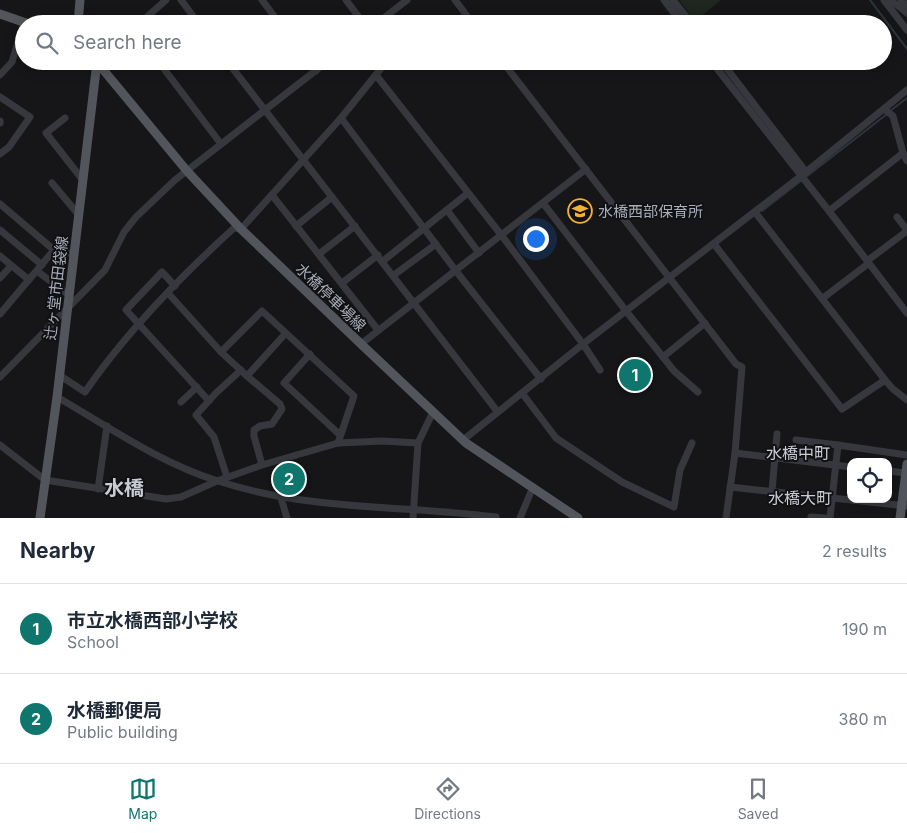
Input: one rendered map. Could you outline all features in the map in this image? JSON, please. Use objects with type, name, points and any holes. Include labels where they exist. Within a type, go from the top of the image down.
[{"type":"main road","points":[[79,15],[80,0]]},
{"type":"main road","points":[[0,14],[15,19]]},
{"type":"main road","name":"辻ヶ堂市田袋線","points":[[40,518],[57,397],[96,70]]},
{"type":"main road","name":"水橋停車場線","points":[[104,70],[187,171],[241,229],[360,344],[463,440],[578,518]]},
{"type":"main road","points":[[900,518],[904,506],[906,468]]},
{"type":"street","points":[[149,15],[166,0]]},
{"type":"street","points":[[181,0],[192,15]]},
{"type":"street","points":[[262,0],[273,15]]},
{"type":"street","points":[[346,0],[357,15]]},
{"type":"street","points":[[388,15],[407,0]]},
{"type":"street","points":[[455,0],[467,15]]},
{"type":"street","points":[[664,0],[675,15]]},
{"type":"street","points":[[673,0],[685,15]]},
{"type":"street","points":[[884,0],[896,4],[907,13]]},
{"type":"street","points":[[884,0],[907,30]]},
{"type":"street","points":[[901,0],[907,6]]},
{"type":"street","points":[[0,76],[12,62],[15,54]]},
{"type":"street","points":[[165,70],[221,144]]},
{"type":"street","points":[[234,70],[394,275],[497,412]]},
{"type":"street","points":[[59,375],[85,392],[109,358],[138,324],[209,251],[234,228],[241,229],[341,118],[380,70]]},
{"type":"street","points":[[509,70],[736,364],[742,367],[735,453],[726,518]]},
{"type":"street","points":[[718,70],[804,174]]},
{"type":"street","points":[[728,70],[829,211],[907,313]]},
{"type":"street","points":[[0,377],[105,270],[124,232],[136,217],[175,180],[316,71]]},
{"type":"street","points":[[376,75],[502,236],[583,344],[600,370]]},
{"type":"street","points":[[463,440],[583,344],[804,174],[907,90]]},
{"type":"street","points":[[0,97],[30,117],[9,147],[0,154]]},
{"type":"street","points":[[884,109],[893,116],[907,161]]},
{"type":"street","points":[[65,118],[46,133],[82,179]]},
{"type":"street","points":[[341,118],[456,271],[541,379]]},
{"type":"street","points":[[829,211],[903,153]]},
{"type":"street","points":[[360,344],[479,254],[586,169]]},
{"type":"street","points":[[52,183],[78,214]]},
{"type":"street","points":[[342,283],[424,229],[468,193]]},
{"type":"street","points":[[272,195],[378,330]]},
{"type":"street","points":[[296,226],[332,197]]},
{"type":"street","points":[[543,203],[674,370],[698,392]]},
{"type":"street","points":[[0,204],[54,250],[74,254]]},
{"type":"street","points":[[447,210],[479,254]]},
{"type":"street","points":[[754,212],[823,298],[885,380],[907,400]]},
{"type":"street","points":[[823,298],[907,231],[897,216]]},
{"type":"street","points":[[319,254],[355,226]]},
{"type":"street","points":[[0,230],[69,295]]},
{"type":"street","points":[[394,275],[436,244]]},
{"type":"street","points":[[714,244],[842,409],[885,380]]},
{"type":"street","points":[[0,314],[54,250]]},
{"type":"street","points":[[0,256],[29,280]]},
{"type":"street","points":[[0,278],[11,266]]},
{"type":"street","points":[[175,286],[162,272],[126,310],[209,401]]},
{"type":"street","points":[[168,293],[221,352],[280,404],[282,409],[272,424],[260,426],[254,430],[262,465]]},
{"type":"street","points":[[221,352],[262,311],[354,396],[338,443]]},
{"type":"street","points":[[663,356],[705,323]]},
{"type":"street","points":[[227,478],[214,437],[196,415],[209,401],[244,373],[285,334]]},
{"type":"street","points":[[310,354],[284,384],[340,435]]},
{"type":"street","points":[[181,402],[196,388]]},
{"type":"street","points":[[522,393],[556,438],[622,482],[674,507],[680,470],[692,443]]},
{"type":"street","points":[[57,397],[155,455],[217,481],[281,498],[326,504],[496,517]]},
{"type":"street","points":[[413,518],[418,444],[433,412]]},
{"type":"street","points":[[98,489],[107,426]]},
{"type":"street","points":[[772,491],[777,434]]},
{"type":"street","points":[[796,440],[907,455]]},
{"type":"street","points":[[0,446],[45,480],[166,499],[181,497],[217,481],[262,465],[338,443],[382,441],[418,444]]},
{"type":"street","points":[[830,518],[838,445]]},
{"type":"street","points":[[735,453],[847,466]]},
{"type":"street","points":[[892,470],[906,468]]},
{"type":"street","points":[[520,518],[533,487]]},
{"type":"street","points":[[730,487],[904,506]]},
{"type":"street","points":[[281,498],[287,518]]},
{"type":"street","points":[[811,517],[825,518]]},
{"type":"shaded area","points":[[679,0],[721,0],[702,15],[690,15]]},
{"type":"waterway","points":[[668,0],[680,15]]},
{"type":"waterway","points":[[870,0],[881,15]]},
{"type":"waterway","points":[[892,29],[907,49]]},
{"type":"waterway","points":[[890,111],[907,98]]},
{"type":"waterway","points":[[806,177],[887,114]]},
{"type":"waterway","points":[[762,211],[802,180]]},
{"type":"place","name":"水橋西部保育所","points":[[580,211]]},
{"type":"place","name":"市立水橋西部小学校","points":[[635,375]]},
{"type":"place","name":"水橋郵便局","points":[[289,479]]},
{"type":"district","name":"水橋中町","points":[[798,453]]},
{"type":"district","name":"水橋","points":[[124,488]]},
{"type":"district","name":"水橋大町","points":[[800,498]]}]
